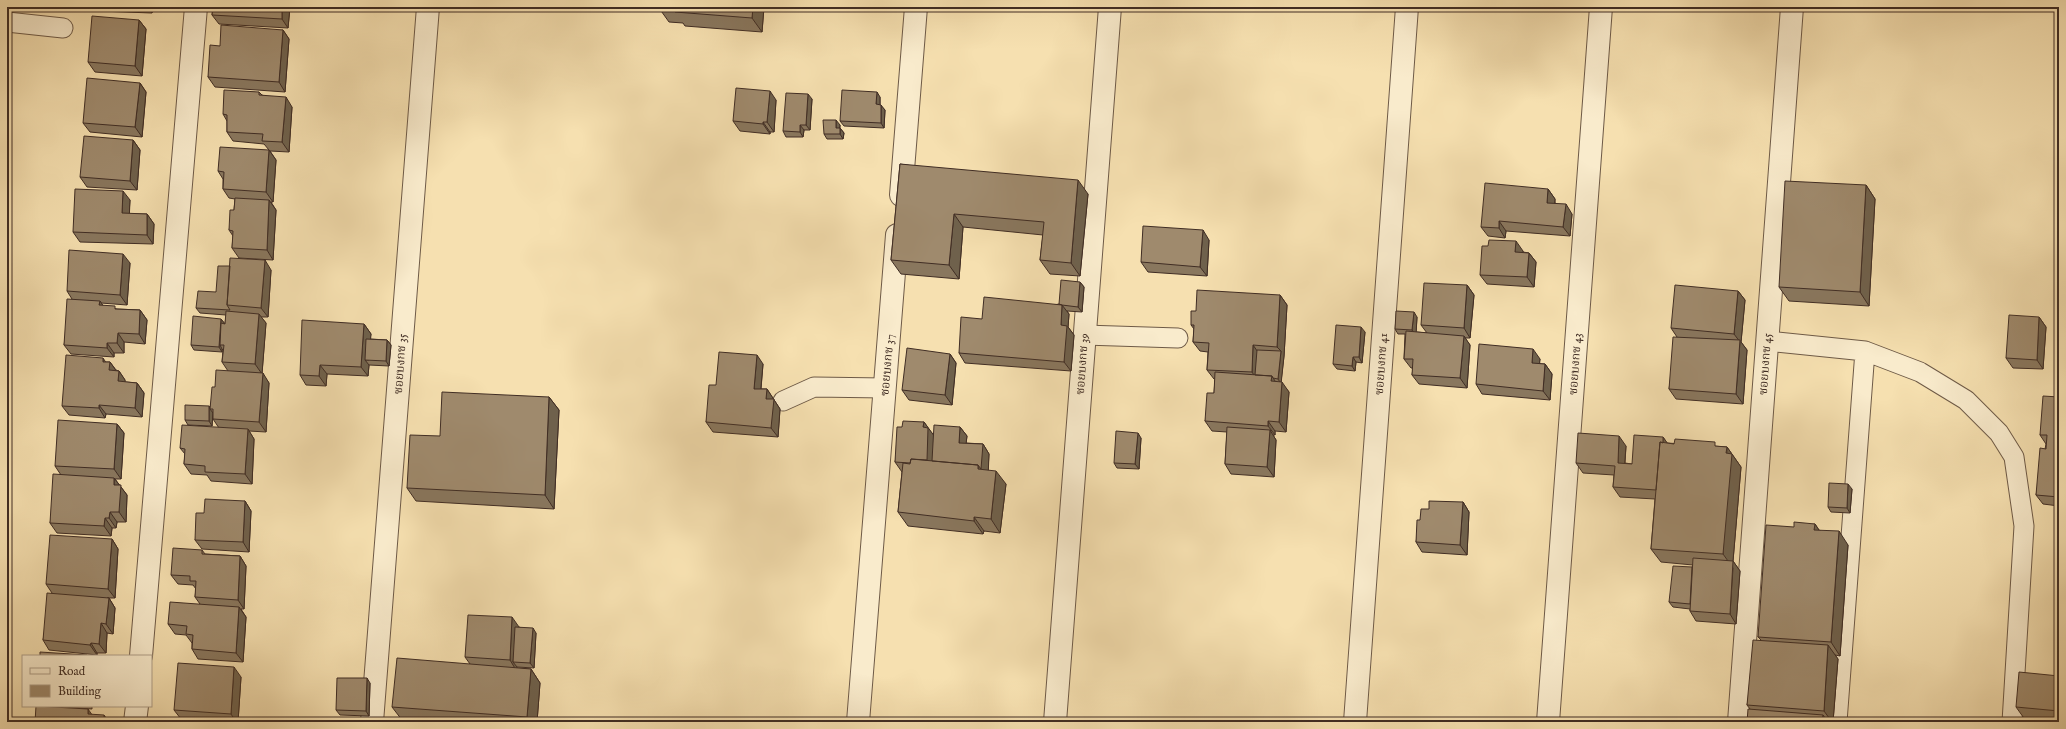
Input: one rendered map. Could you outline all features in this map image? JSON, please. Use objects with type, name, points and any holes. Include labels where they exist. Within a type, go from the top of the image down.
[{"type":"street","points":[[141,655],[196,7]]},
{"type":"street","name":"ซอยบงกช 35","points":[[372,722],[428,7]]},
{"type":"street","name":"ซอยบงกช 37","points":[[858,722],[916,7]]},
{"type":"street","name":"ซอยบงกช 39","points":[[1055,722],[1110,7]]},
{"type":"street","name":"ซอยบงกช 41","points":[[1355,722],[1407,7]]},
{"type":"street","name":"ซอยบงกช 43","points":[[1548,722],[1601,7]]},
{"type":"street","name":"ซอยบงกช 45","points":[[1739,722],[1792,7]]},
{"type":"street","points":[[135,722],[137,707]]},
{"type":"lane","points":[[7,22],[63,28]]},
{"type":"lane","points":[[1084,335],[1178,338]]},
{"type":"lane","points":[[1767,341],[1865,351],[1920,372],[1966,400],[1999,433],[2014,457],[2024,526],[2012,722]]},
{"type":"lane","points":[[1837,722],[1865,351]]},
{"type":"lane","points":[[783,401],[814,387],[885,388]]},
{"type":"building","points":[[213,7],[282,7],[282,19],[212,15]]},
{"type":"building","points":[[659,7],[753,7],[752,18],[675,12],[676,10]]},
{"type":"building","points":[[92,16],[139,20],[135,66],[88,62]]},
{"type":"building","points":[[221,25],[283,30],[279,82],[208,77],[210,45],[220,46]]},
{"type":"building","points":[[87,78],[140,83],[135,127],[83,123]]},
{"type":"building","points":[[736,88],[770,91],[767,122],[763,122],[763,124],[733,121]]},
{"type":"building","points":[[224,90],[259,92],[259,95],[286,97],[282,142],[262,141],[263,134],[227,132],[227,115],[223,114]]},
{"type":"building","points":[[842,90],[877,92],[876,104],[881,105],[881,123],[840,121]]},
{"type":"building","points":[[786,93],[808,94],[806,125],[800,125],[800,132],[783,131]]},
{"type":"building","points":[[823,120],[836,120],[836,128],[840,128],[840,134],[824,134]]},
{"type":"building","points":[[84,136],[133,140],[130,181],[80,177]]},
{"type":"building","points":[[220,147],[269,150],[266,192],[223,189],[224,172],[218,171]]},
{"type":"building","points":[[900,164],[1078,180],[1071,263],[1040,260],[1044,222],[954,214],[949,265],[891,260]]},
{"type":"building","points":[[1785,181],[1866,185],[1860,292],[1779,287]]},
{"type":"building","points":[[1485,183],[1548,189],[1547,203],[1566,204],[1563,227],[1499,221],[1499,228],[1481,227]]},
{"type":"building","points":[[75,189],[123,191],[122,213],[147,214],[147,235],[73,232]]},
{"type":"building","points":[[235,198],[269,200],[267,250],[232,248],[233,231],[229,230],[230,210],[234,210]]},
{"type":"building","points":[[1143,226],[1203,230],[1200,267],[1141,262]]},
{"type":"building","points":[[1489,240],[1516,241],[1515,252],[1529,253],[1527,277],[1480,275],[1482,246],[1488,246]]},
{"type":"building","points":[[69,250],[123,254],[120,295],[67,291]]},
{"type":"building","points":[[230,258],[265,260],[261,308],[227,305]]},
{"type":"building","points":[[218,266],[230,266],[227,305],[230,310],[196,308],[198,291],[216,292]]},
{"type":"building","points":[[1061,280],[1080,282],[1078,307],[1059,304]]},
{"type":"building","points":[[1424,283],[1467,285],[1464,328],[1421,325]]},
{"type":"building","points":[[1675,285],[1738,291],[1734,334],[1671,328]]},
{"type":"building","points":[[1197,290],[1280,295],[1277,347],[1253,345],[1252,372],[1207,370],[1209,343],[1193,342],[1194,325],[1191,325],[1191,311],[1196,311]]},
{"type":"building","points":[[984,297],[1062,305],[1061,325],[1067,326],[1064,362],[959,353],[961,317],[982,319]]},
{"type":"building","points":[[67,299],[100,301],[99,305],[115,306],[115,309],[140,310],[139,334],[118,333],[117,343],[107,343],[107,348],[64,345]]},
{"type":"building","points":[[226,311],[259,314],[255,364],[222,362],[224,345],[220,345],[221,323],[225,324]]},
{"type":"building","points":[[1396,311],[1414,312],[1412,330],[1395,329]]},
{"type":"building","points":[[2009,315],[2039,317],[2037,360],[2006,358]]},
{"type":"building","points":[[193,316],[221,319],[219,347],[191,345]]},
{"type":"building","points":[[302,320],[364,324],[361,367],[320,365],[319,376],[300,375]]},
{"type":"building","points":[[1336,325],[1361,327],[1359,357],[1353,357],[1352,366],[1333,364]]},
{"type":"building","points":[[1406,331],[1464,336],[1460,378],[1412,375],[1413,359],[1404,359]]},
{"type":"building","points":[[1673,337],[1740,340],[1736,394],[1669,389]]},
{"type":"building","points":[[366,339],[387,340],[386,361],[365,360]]},
{"type":"building","points":[[1479,344],[1533,349],[1532,363],[1545,364],[1543,391],[1476,384]]},
{"type":"building","points":[[907,348],[950,354],[945,395],[902,390]]},
{"type":"building","points":[[1257,350],[1281,351],[1278,379],[1273,378],[1272,376],[1255,375]]},
{"type":"building","points":[[719,352],[757,355],[754,389],[767,389],[766,399],[774,399],[771,428],[706,422],[709,385],[716,385]]},
{"type":"building","points":[[66,355],[103,358],[103,362],[110,362],[109,370],[119,371],[118,381],[137,383],[135,408],[99,405],[99,408],[62,406]]},
{"type":"building","points":[[216,370],[263,373],[259,422],[213,419],[213,409],[210,409],[212,387],[215,387]]},
{"type":"building","points":[[1215,372],[1272,376],[1271,381],[1282,382],[1279,422],[1268,421],[1268,426],[1205,421],[1207,393],[1214,393]]},
{"type":"building","points":[[442,392],[549,397],[545,495],[407,488],[410,435],[440,436]]},
{"type":"building","points":[[2043,396],[2059,397],[2059,497],[2036,495],[2040,448],[2046,449],[2047,435],[2040,435]]},
{"type":"building","points":[[185,405],[209,406],[209,421],[185,420]]},
{"type":"building","points":[[58,420],[117,424],[114,469],[55,466]]},
{"type":"building","points":[[903,421],[924,422],[923,427],[928,428],[927,460],[911,459],[910,463],[895,462],[897,427],[902,427]]},
{"type":"building","points":[[182,425],[248,429],[245,474],[205,472],[205,466],[184,464],[185,449],[180,448]]},
{"type":"building","points":[[934,425],[960,427],[959,443],[983,444],[981,469],[978,465],[932,461]]},
{"type":"building","points":[[1227,427],[1270,430],[1267,467],[1225,464]]},
{"type":"building","points":[[1116,431],[1138,433],[1135,464],[1114,463]]},
{"type":"building","points":[[1578,433],[1619,436],[1618,463],[1632,464],[1634,435],[1663,437],[1663,443],[1660,442],[1656,490],[1613,487],[1615,466],[1576,463]]},
{"type":"building","points":[[1675,439],[1715,442],[1715,446],[1727,447],[1726,453],[1732,454],[1723,554],[1651,549],[1660,442],[1674,444]]},
{"type":"building","points":[[911,459],[978,465],[978,469],[996,471],[991,519],[974,517],[974,521],[898,512],[903,463],[910,464]]},
{"type":"building","points":[[53,474],[114,478],[114,485],[121,485],[119,512],[110,512],[109,518],[105,518],[104,526],[50,523]]},
{"type":"building","points":[[1829,483],[1848,484],[1847,508],[1828,507]]},
{"type":"building","points":[[205,499],[245,501],[243,542],[195,540],[196,513],[204,513]]},
{"type":"building","points":[[1429,501],[1463,502],[1460,545],[1416,542],[1417,520],[1420,520],[1421,509],[1429,509]]},
{"type":"building","points":[[1794,522],[1815,524],[1814,530],[1839,531],[1831,642],[1758,637],[1766,525],[1794,527]]},
{"type":"building","points":[[50,535],[112,539],[108,589],[46,584]]},
{"type":"building","points":[[173,548],[202,550],[202,554],[240,556],[238,600],[195,597],[196,581],[190,581],[190,576],[171,575]]},
{"type":"building","points":[[1693,558],[1733,561],[1730,614],[1690,611]]},
{"type":"building","points":[[1673,566],[1692,567],[1690,604],[1669,602]]},
{"type":"building","points":[[47,593],[109,598],[106,624],[101,623],[99,644],[91,643],[90,645],[43,640]]},
{"type":"building","points":[[170,602],[239,607],[236,653],[192,649],[193,635],[186,634],[187,626],[168,624]]},
{"type":"building","points":[[468,615],[512,617],[510,660],[465,657]]},
{"type":"building","points":[[515,627],[533,628],[530,663],[513,662]]},
{"type":"building","points":[[1753,640],[1828,645],[1824,711],[1747,705]]},
{"type":"building","points":[[40,652],[87,655],[40,655]]},
{"type":"building","points":[[397,658],[531,669],[527,717],[392,707]]},
{"type":"building","points":[[178,663],[234,667],[231,714],[174,710]]},
{"type":"building","points":[[2019,672],[2059,676],[2059,711],[2016,707]]},
{"type":"building","points":[[337,678],[367,678],[366,711],[336,710]]},
{"type":"building","points":[[36,707],[88,709],[88,714],[104,715],[104,721],[110,721],[110,722],[35,722]]},
{"type":"building","points":[[1748,709],[1823,715],[1822,722],[1747,722]]},
{"type":"building","points":[[171,720],[210,722],[171,722]]}]
